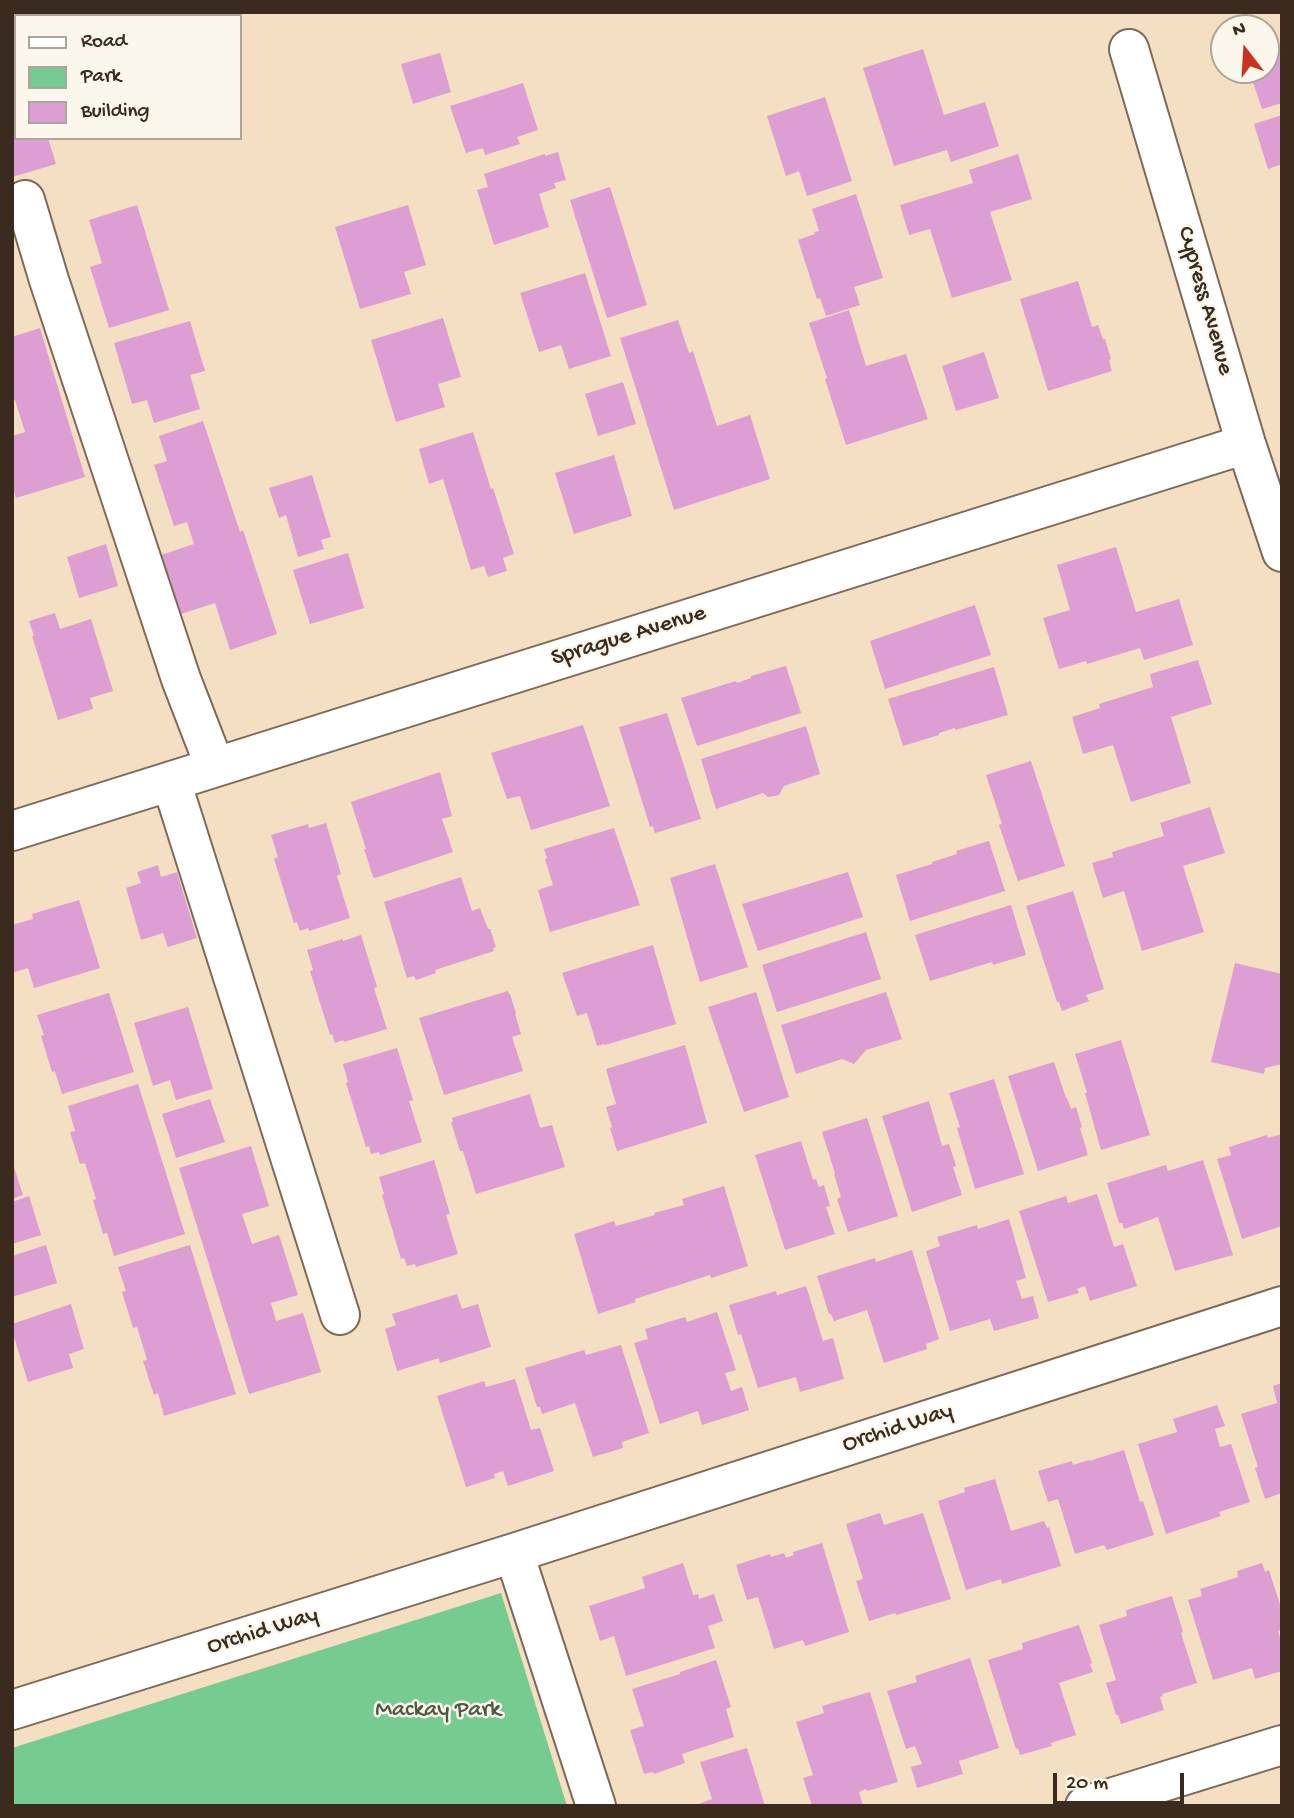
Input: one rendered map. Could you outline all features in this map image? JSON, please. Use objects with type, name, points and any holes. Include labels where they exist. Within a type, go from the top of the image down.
[{"type":"street","name":"Cypress Avenue","points":[[1129,49],[1246,444],[1282,552]]},
{"type":"street","points":[[25,200],[181,679],[215,767]]},
{"type":"street","name":"Sprague Avenue","points":[[12,831],[1246,444]]},
{"type":"street","points":[[171,781],[340,1315]]},
{"type":"street","name":"Orchid Way","points":[[12,1710],[514,1553],[1282,1306]]},
{"type":"street","points":[[514,1553],[596,1806]]},
{"type":"street","points":[[1085,1806],[1282,1745]]},
{"type":"green space","name":"Mackay Park","points":[[501,1593],[567,1806],[12,1806],[12,1748]]},
{"type":"building","points":[[54,12],[54,14],[26,14]]},
{"type":"building","points":[[139,12],[219,14],[140,14]]},
{"type":"building","points":[[12,18],[14,18],[12,81]]},
{"type":"building","points":[[923,49],[944,115],[985,102],[999,146],[951,162],[947,150],[894,166],[863,68]]},
{"type":"building","points":[[1280,52],[1282,103],[1262,109],[1254,84],[1280,84]]},
{"type":"building","points":[[440,53],[451,92],[413,104],[401,64]]},
{"type":"building","points":[[523,83],[538,130],[517,137],[520,144],[485,155],[483,148],[466,153],[450,106]]},
{"type":"building","points":[[825,97],[852,181],[807,196],[799,171],[786,176],[767,116]]},
{"type":"building","points":[[1282,115],[1282,164],[1268,169],[1254,124]]},
{"type":"building","points":[[12,128],[14,140],[49,140],[56,164],[12,177]]},
{"type":"building","points":[[558,152],[566,180],[554,183],[556,188],[539,194],[549,227],[494,245],[477,190],[488,187],[484,174]]},
{"type":"building","points":[[1018,154],[1032,199],[990,212],[1012,280],[952,298],[930,229],[909,235],[900,205],[973,183],[969,170]]},
{"type":"building","points":[[610,187],[647,305],[607,318],[570,200]]},
{"type":"building","points":[[856,194],[883,278],[854,287],[860,305],[826,316],[820,298],[817,299],[798,240],[819,231],[812,209]]},
{"type":"building","points":[[137,205],[169,310],[109,328],[90,267],[102,263],[89,220]]},
{"type":"building","points":[[408,205],[426,265],[404,272],[411,294],[360,309],[335,227]]},
{"type":"building","points":[[585,273],[611,356],[569,369],[561,345],[539,352],[520,293]]},
{"type":"building","points":[[1078,281],[1092,327],[1098,325],[1105,339],[1112,371],[1048,391],[1020,299]]},
{"type":"building","points":[[849,310],[866,366],[906,354],[928,419],[846,445],[809,323]]},
{"type":"building","points":[[443,318],[461,377],[438,384],[445,407],[396,422],[371,340]]},
{"type":"building","points":[[678,320],[689,353],[693,351],[717,426],[750,415],[770,479],[674,510],[620,338]]},
{"type":"building","points":[[190,321],[205,371],[190,375],[200,409],[154,423],[147,400],[132,404],[114,343]]},
{"type":"building","points":[[40,328],[85,477],[16,498],[12,484],[12,436],[25,432],[15,400],[12,401],[12,337]]},
{"type":"building","points":[[984,352],[999,398],[956,411],[942,366]]},
{"type":"building","points":[[623,382],[636,424],[598,436],[585,394]]},
{"type":"building","points":[[203,421],[277,634],[230,650],[215,603],[178,615],[158,556],[194,544],[187,522],[174,526],[154,465],[167,461],[159,436]]},
{"type":"building","points":[[473,432],[514,554],[503,558],[507,571],[488,577],[484,566],[471,570],[443,479],[429,484],[419,449]]},
{"type":"building","points":[[614,455],[632,516],[574,534],[555,473]]},
{"type":"building","points":[[312,475],[331,537],[321,540],[324,549],[298,557],[286,515],[279,518],[269,488]]},
{"type":"building","points":[[106,544],[118,586],[79,598],[67,557]]},
{"type":"building","points":[[1116,547],[1136,612],[1179,599],[1193,645],[1144,660],[1140,648],[1087,664],[1086,661],[1059,669],[1043,618],[1070,610],[1057,565]]},
{"type":"building","points":[[348,553],[364,608],[310,624],[293,570]]},
{"type":"building","points":[[975,605],[991,655],[885,689],[870,641]]},
{"type":"building","points":[[55,613],[60,629],[91,619],[113,691],[90,698],[93,709],[58,720],[29,621]]},
{"type":"building","points":[[1198,660],[1212,704],[1171,717],[1191,783],[1131,802],[1113,745],[1083,754],[1072,717],[1100,708],[1099,704],[1153,687],[1150,674]]},
{"type":"building","points":[[786,666],[801,713],[697,746],[681,698]]},
{"type":"building","points":[[994,667],[1008,715],[955,728],[903,746],[888,699]]},
{"type":"building","points":[[667,713],[701,819],[655,833],[653,826],[650,827],[619,727]]},
{"type":"building","points":[[583,725],[610,806],[531,830],[520,796],[507,799],[491,753]]},
{"type":"building","points":[[806,726],[820,774],[784,786],[779,795],[768,797],[763,793],[716,809],[701,759]]},
{"type":"building","points":[[1031,761],[1065,866],[1018,881],[986,775]]},
{"type":"building","points":[[440,772],[452,816],[442,819],[453,852],[373,877],[351,802]]},
{"type":"building","points":[[1210,807],[1225,853],[1183,866],[1204,932],[1142,951],[1124,891],[1103,898],[1092,863],[1113,857],[1112,852],[1164,836],[1160,823]]},
{"type":"building","points":[[326,823],[341,874],[337,876],[350,918],[309,931],[308,928],[300,931],[297,922],[294,923],[274,859],[278,857],[271,835],[308,824],[309,828]]},
{"type":"building","points":[[614,828],[640,905],[550,932],[538,890],[553,885],[544,849]]},
{"type":"building","points":[[989,841],[1005,891],[910,921],[896,875]]},
{"type":"building","points":[[715,864],[748,967],[700,982],[670,878]]},
{"type":"building","points":[[158,865],[161,877],[177,872],[197,938],[168,947],[163,933],[141,940],[126,888],[141,883],[137,872]]},
{"type":"building","points":[[848,872],[863,917],[758,951],[742,904]]},
{"type":"building","points":[[461,877],[472,911],[480,908],[490,929],[496,947],[493,948],[494,951],[435,970],[436,973],[416,980],[414,976],[407,978],[384,902]]},
{"type":"building","points":[[1073,891],[1104,989],[1086,995],[1089,1001],[1062,1011],[1026,906]]},
{"type":"building","points":[[79,900],[100,968],[34,988],[28,968],[12,973],[12,925],[33,919],[32,914]]},
{"type":"building","points":[[1011,905],[1026,955],[993,965],[992,962],[930,981],[915,935]]},
{"type":"building","points":[[866,932],[881,979],[777,1012],[762,965]]},
{"type":"building","points":[[361,935],[387,1029],[335,1043],[310,971],[313,970],[307,950]]},
{"type":"building","points":[[653,945],[676,1024],[597,1046],[587,1013],[577,1016],[562,973]]},
{"type":"building","points":[[1235,963],[1282,974],[1282,1064],[1265,1068],[1264,1074],[1211,1062]]},
{"type":"building","points":[[508,991],[521,1034],[512,1037],[523,1071],[444,1095],[419,1018]]},
{"type":"building","points":[[756,992],[789,1097],[744,1112],[708,1007]]},
{"type":"building","points":[[886,992],[902,1039],[866,1050],[854,1064],[842,1059],[796,1074],[781,1025]]},
{"type":"building","points":[[109,993],[134,1072],[62,1094],[55,1071],[52,1072],[37,1015]]},
{"type":"building","points":[[188,1007],[213,1089],[176,1100],[170,1080],[153,1086],[134,1023]]},
{"type":"building","points":[[1121,1040],[1150,1135],[1101,1150],[1075,1054]]},
{"type":"building","points":[[685,1045],[707,1123],[617,1151],[606,1107],[616,1104],[606,1069]]},
{"type":"building","points":[[397,1048],[422,1142],[380,1155],[379,1152],[371,1154],[369,1146],[366,1147],[346,1083],[348,1082],[343,1064]]},
{"type":"building","points":[[1054,1062],[1071,1109],[1076,1107],[1088,1155],[1038,1171],[1008,1076]]},
{"type":"building","points":[[994,1079],[1024,1174],[975,1189],[949,1093]]},
{"type":"building","points":[[138,1084],[185,1234],[114,1256],[107,1233],[103,1234],[85,1163],[80,1164],[70,1132],[75,1131],[68,1106]]},
{"type":"building","points":[[530,1094],[540,1128],[552,1125],[565,1167],[476,1194],[463,1151],[460,1151],[452,1118]]},
{"type":"building","points":[[210,1099],[225,1142],[176,1158],[162,1114]]},
{"type":"building","points":[[929,1101],[942,1146],[949,1144],[962,1195],[912,1212],[882,1116]]},
{"type":"building","points":[[867,1118],[898,1216],[848,1232],[837,1199],[841,1197],[822,1132]]},
{"type":"building","points":[[1282,1134],[1282,1226],[1242,1239],[1217,1159],[1231,1155],[1229,1147],[1267,1135],[1268,1138]]},
{"type":"building","points":[[801,1141],[813,1180],[816,1179],[819,1187],[824,1185],[830,1206],[826,1207],[835,1234],[785,1250],[755,1155]]},
{"type":"building","points":[[251,1146],[269,1206],[242,1214],[252,1244],[279,1235],[298,1295],[271,1303],[276,1321],[303,1313],[321,1372],[249,1394],[179,1168]]},
{"type":"building","points":[[434,1160],[450,1214],[446,1215],[458,1254],[416,1267],[415,1264],[407,1266],[404,1258],[401,1259],[379,1177]]},
{"type":"building","points":[[1203,1160],[1233,1255],[1175,1271],[1158,1217],[1124,1229],[1122,1223],[1119,1223],[1107,1183],[1166,1165],[1168,1171]]},
{"type":"building","points":[[12,1161],[23,1195],[12,1199]]},
{"type":"building","points":[[724,1186],[748,1266],[635,1299],[636,1302],[598,1314],[574,1234],[614,1221],[616,1226],[655,1215],[654,1213],[684,1205],[682,1199]]},
{"type":"building","points":[[1097,1194],[1114,1247],[1123,1244],[1137,1286],[1090,1301],[1085,1286],[1077,1289],[1079,1293],[1048,1302],[1019,1211],[1066,1196],[1068,1203]]},
{"type":"building","points":[[29,1196],[41,1235],[12,1244],[12,1202]]},
{"type":"building","points":[[1009,1219],[1026,1278],[1016,1281],[1022,1299],[1033,1296],[1039,1318],[994,1331],[990,1319],[950,1331],[926,1251],[940,1246],[937,1237],[977,1225],[978,1229]]},
{"type":"building","points":[[46,1245],[57,1283],[12,1297],[12,1256]]},
{"type":"building","points":[[190,1245],[236,1394],[164,1416],[158,1393],[154,1395],[143,1361],[147,1360],[137,1327],[133,1328],[118,1267]]},
{"type":"building","points":[[912,1250],[939,1339],[926,1344],[927,1349],[884,1363],[867,1310],[834,1321],[829,1314],[817,1276]]},
{"type":"building","points":[[806,1286],[823,1341],[833,1338],[844,1379],[800,1392],[796,1377],[758,1388],[729,1305],[776,1291],[777,1295]]},
{"type":"building","points":[[457,1294],[462,1309],[478,1304],[491,1347],[440,1363],[439,1358],[397,1371],[385,1329],[396,1325],[392,1314]]},
{"type":"building","points":[[71,1304],[84,1349],[69,1354],[73,1368],[28,1382],[12,1324]]},
{"type":"building","points":[[717,1312],[736,1370],[725,1373],[731,1391],[742,1387],[749,1410],[702,1425],[698,1411],[660,1424],[634,1343],[648,1339],[645,1329],[685,1317],[687,1322]]},
{"type":"building","points":[[621,1345],[649,1433],[622,1442],[623,1448],[593,1457],[575,1403],[542,1414],[540,1407],[537,1407],[525,1368],[584,1350],[586,1355]]},
{"type":"building","points":[[515,1379],[531,1430],[540,1428],[554,1471],[508,1486],[503,1471],[494,1474],[495,1478],[466,1487],[437,1396],[484,1381],[486,1387]]},
{"type":"building","points":[[1282,1383],[1282,1493],[1265,1499],[1241,1414],[1277,1403],[1273,1386]]},
{"type":"building","points":[[1217,1405],[1225,1426],[1215,1429],[1220,1447],[1231,1444],[1250,1502],[1219,1512],[1221,1516],[1166,1534],[1138,1444],[1177,1432],[1173,1419]]},
{"type":"building","points":[[1124,1450],[1140,1502],[1143,1501],[1154,1535],[1107,1550],[1104,1545],[1075,1554],[1058,1499],[1048,1502],[1038,1471],[1072,1461],[1073,1465]]},
{"type":"building","points":[[995,1479],[1011,1531],[1044,1521],[1047,1528],[1049,1527],[1061,1566],[1002,1584],[1001,1579],[966,1590],[938,1501],[965,1492],[964,1488]]},
{"type":"building","points":[[880,1513],[884,1525],[923,1513],[951,1599],[869,1621],[856,1581],[863,1579],[846,1524]]},
{"type":"building","points":[[822,1543],[849,1632],[805,1646],[803,1640],[774,1649],[758,1597],[747,1600],[736,1565],[770,1554],[771,1557],[784,1553],[786,1558],[794,1555],[793,1552]]},
{"type":"building","points":[[683,1563],[693,1595],[698,1594],[699,1599],[714,1594],[723,1621],[708,1626],[715,1648],[626,1676],[614,1636],[600,1641],[589,1606],[645,1588],[642,1577]]},
{"type":"building","points":[[1262,1563],[1265,1572],[1269,1570],[1282,1611],[1282,1630],[1278,1631],[1282,1644],[1282,1671],[1255,1679],[1252,1668],[1213,1680],[1188,1600],[1202,1596],[1200,1589],[1238,1577],[1237,1571]]},
{"type":"building","points":[[1172,1596],[1197,1683],[1162,1694],[1160,1697],[1164,1710],[1121,1724],[1106,1683],[1116,1680],[1099,1625],[1127,1616],[1126,1610]]},
{"type":"building","points":[[1079,1625],[1093,1672],[1059,1683],[1076,1735],[1051,1743],[1052,1746],[1020,1755],[988,1660],[1023,1649],[1022,1643]]},
{"type":"building","points":[[970,1658],[999,1748],[959,1761],[963,1774],[917,1788],[911,1767],[922,1764],[915,1746],[906,1749],[887,1691],[917,1682],[915,1676]]},
{"type":"building","points":[[716,1660],[731,1707],[726,1709],[734,1737],[682,1754],[685,1763],[654,1774],[644,1774],[630,1730],[644,1726],[632,1689]]},
{"type":"building","points":[[870,1692],[898,1782],[859,1792],[863,1806],[812,1806],[803,1778],[813,1775],[796,1722],[824,1713],[822,1706]]},
{"type":"building","points":[[747,1748],[765,1806],[693,1806],[712,1799],[700,1762]]}]
